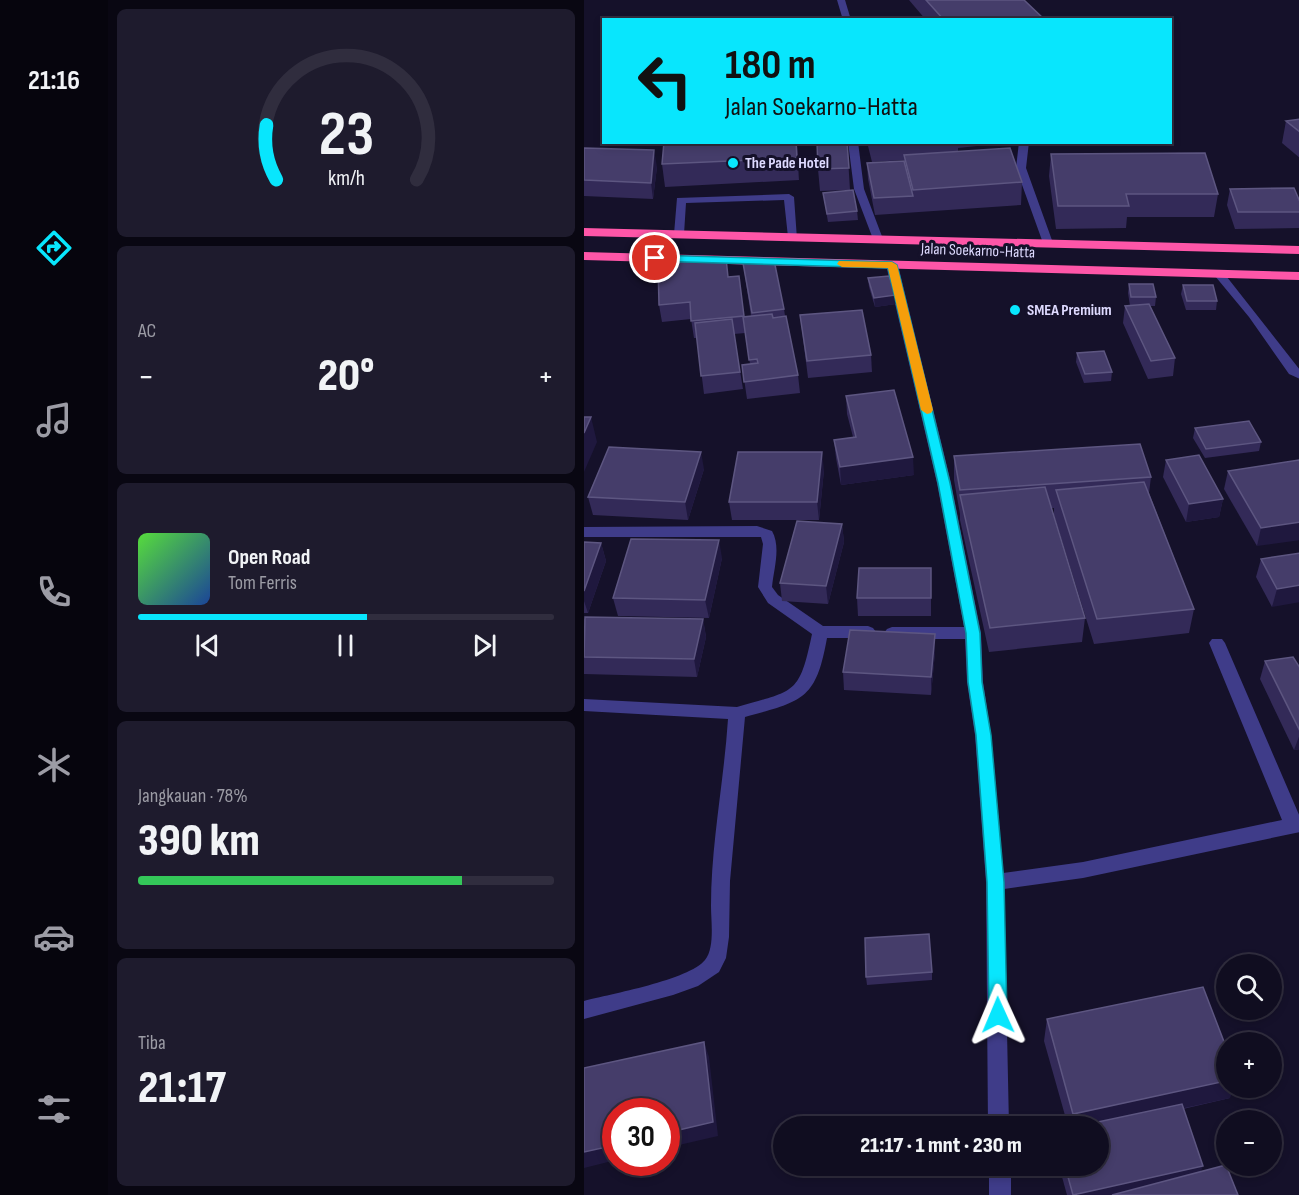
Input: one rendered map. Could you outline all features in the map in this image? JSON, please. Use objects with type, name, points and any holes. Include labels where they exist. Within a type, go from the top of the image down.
[{"type":"highway","name":"Jalan Soekarno-Hatta","points":[[584,232],[1300,250]]},
{"type":"highway","name":"Jalan Soekarno-Hatta","points":[[584,256],[1300,276]]},
{"type":"street","points":[[841,0],[846,18]]},
{"type":"street","points":[[853,144],[859,189],[878,239]]},
{"type":"street","points":[[1024,144],[1021,168],[1048,243]]},
{"type":"street","points":[[679,234],[681,200],[789,197],[793,237]]},
{"type":"street","points":[[892,265],[944,483],[973,633],[975,682],[983,735],[995,882],[999,1116]]},
{"type":"street","points":[[1219,274],[1253,315],[1293,371],[1300,375]]},
{"type":"street","points":[[584,532],[757,531],[767,534],[770,544],[765,586],[773,599],[820,632],[973,633]]},
{"type":"street","points":[[584,705],[736,717],[801,691],[811,672],[820,632]]},
{"type":"street","points":[[995,882],[1083,870],[1296,825],[1217,643]]},
{"type":"street","points":[[584,1010],[693,980],[712,967],[719,947],[721,881],[733,775],[736,717]]},
{"type":"street","points":[[1000,1176],[1001,1195]]},
{"type":"building","points":[[926,0],[1024,0],[1043,18],[942,18]]},
{"type":"building","points":[[1300,119],[1300,132],[1286,121]]},
{"type":"building","points":[[664,144],[796,144],[797,158],[662,164]]},
{"type":"building","points":[[817,144],[847,144],[849,168],[818,169]]},
{"type":"building","points":[[584,148],[654,150],[651,183],[584,180]]},
{"type":"building","points":[[1010,148],[1022,182],[913,190],[904,155]]},
{"type":"building","points":[[1205,153],[1218,194],[1126,194],[1129,206],[1058,206],[1051,154]]},
{"type":"building","points":[[904,161],[913,196],[874,198],[867,163]]},
{"type":"building","points":[[1294,188],[1300,202],[1300,212],[1238,212],[1230,189]]},
{"type":"building","points":[[853,190],[857,211],[827,214],[823,193]]},
{"type":"building","points":[[726,258],[728,277],[739,276],[744,316],[691,321],[690,302],[659,305],[658,264]]},
{"type":"building","points":[[774,260],[784,309],[752,313],[743,263]]},
{"type":"building","points":[[889,276],[896,295],[874,298],[868,278]]},
{"type":"building","points":[[1129,284],[1153,284],[1156,297],[1131,297]]},
{"type":"building","points":[[1183,285],[1213,285],[1217,301],[1187,301]]},
{"type":"building","points":[[1149,304],[1175,358],[1151,361],[1125,306]]},
{"type":"building","points":[[862,310],[871,355],[807,361],[800,315]]},
{"type":"building","points":[[772,314],[773,318],[786,316],[798,375],[744,382],[742,365],[758,363],[757,359],[749,360],[743,317]]},
{"type":"building","points":[[732,319],[740,372],[701,376],[695,323]]},
{"type":"building","points":[[1104,351],[1112,372],[1085,374],[1077,353]]},
{"type":"building","points":[[894,390],[913,457],[840,467],[834,440],[856,437],[846,396]]},
{"type":"building","points":[[584,417],[591,417],[584,433]]},
{"type":"building","points":[[1249,421],[1261,442],[1206,449],[1195,428]]},
{"type":"building","points":[[1140,444],[1151,477],[960,490],[954,456]]},
{"type":"building","points":[[609,447],[701,452],[685,502],[588,497]]},
{"type":"building","points":[[738,452],[822,452],[817,502],[729,502]]},
{"type":"building","points":[[1199,455],[1223,499],[1189,504],[1166,460]]},
{"type":"building","points":[[1299,460],[1300,522],[1261,528],[1228,471]]},
{"type":"building","points":[[1144,482],[1194,609],[1097,619],[1056,490]]},
{"type":"building","points":[[1045,487],[1085,618],[990,628],[960,495]]},
{"type":"building","points":[[797,521],[842,524],[826,586],[780,583]]},
{"type":"building","points":[[631,539],[719,540],[705,600],[613,598]]},
{"type":"building","points":[[584,542],[601,543],[584,591]]},
{"type":"building","points":[[1300,553],[1300,585],[1277,589],[1261,559]]},
{"type":"building","points":[[859,568],[931,568],[931,598],[857,598]]},
{"type":"building","points":[[585,617],[703,619],[694,659],[584,657]]},
{"type":"building","points":[[850,630],[935,634],[931,677],[843,672]]},
{"type":"building","points":[[1293,657],[1300,668],[1300,731],[1265,661]]},
{"type":"building","points":[[929,934],[932,972],[866,977],[865,938]]},
{"type":"building","points":[[1203,987],[1220,1032],[1216,1032],[1216,1083],[1073,1114],[1047,1019]]},
{"type":"building","points":[[704,1042],[713,1122],[680,1130],[680,1098],[602,1098],[602,1148],[584,1152],[584,1068]]},
{"type":"building","points":[[1182,1104],[1203,1166],[1073,1195],[1068,1176],[1109,1176],[1109,1120]]},
{"type":"building","points":[[1216,1168],[1216,1176],[1230,1176],[1238,1195],[1112,1195]]},
{"type":"slow traffic","points":[[842,264],[892,265],[927,410]]},
{"type":"place","name":"The Pade Hotel","points":[[733,163]]},
{"type":"place","name":"SMEA Premium","points":[[1015,310]]},
{"type":"route","points":[[655,258],[892,265],[944,483],[973,633],[975,682],[983,735],[995,882],[998,1015]]}]
